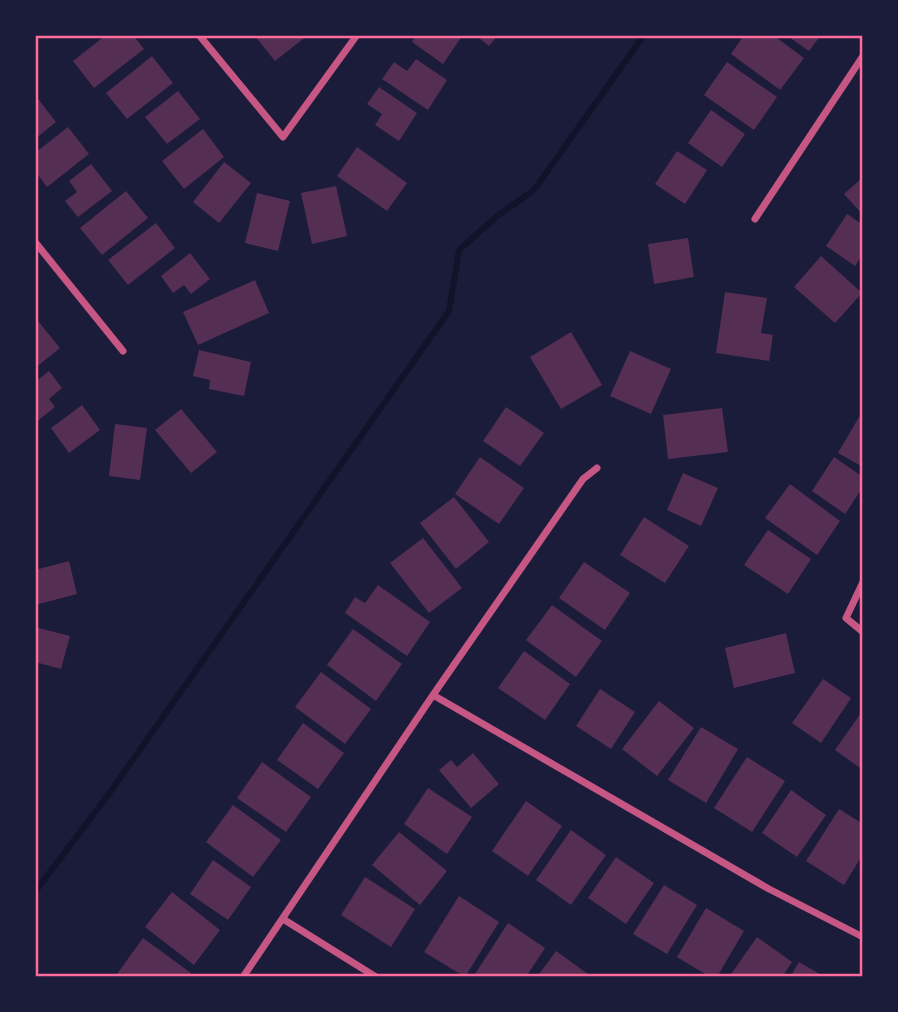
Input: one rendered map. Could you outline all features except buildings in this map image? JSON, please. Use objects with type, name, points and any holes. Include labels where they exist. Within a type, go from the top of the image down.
[{"type":"street","points":[[199,35],[283,137],[357,35]]},
{"type":"street","points":[[755,219],[863,56]]},
{"type":"street","points":[[35,242],[123,351]]},
{"type":"street","points":[[243,977],[583,479],[597,468]]},
{"type":"street","points":[[863,582],[846,618],[863,632]]},
{"type":"street","points":[[433,695],[769,889],[863,937]]},
{"type":"street","points":[[283,919],[376,977]]},
{"type":"waterway","points":[[35,892],[108,795],[449,311],[459,250],[496,217],[534,190],[644,35]]}]
